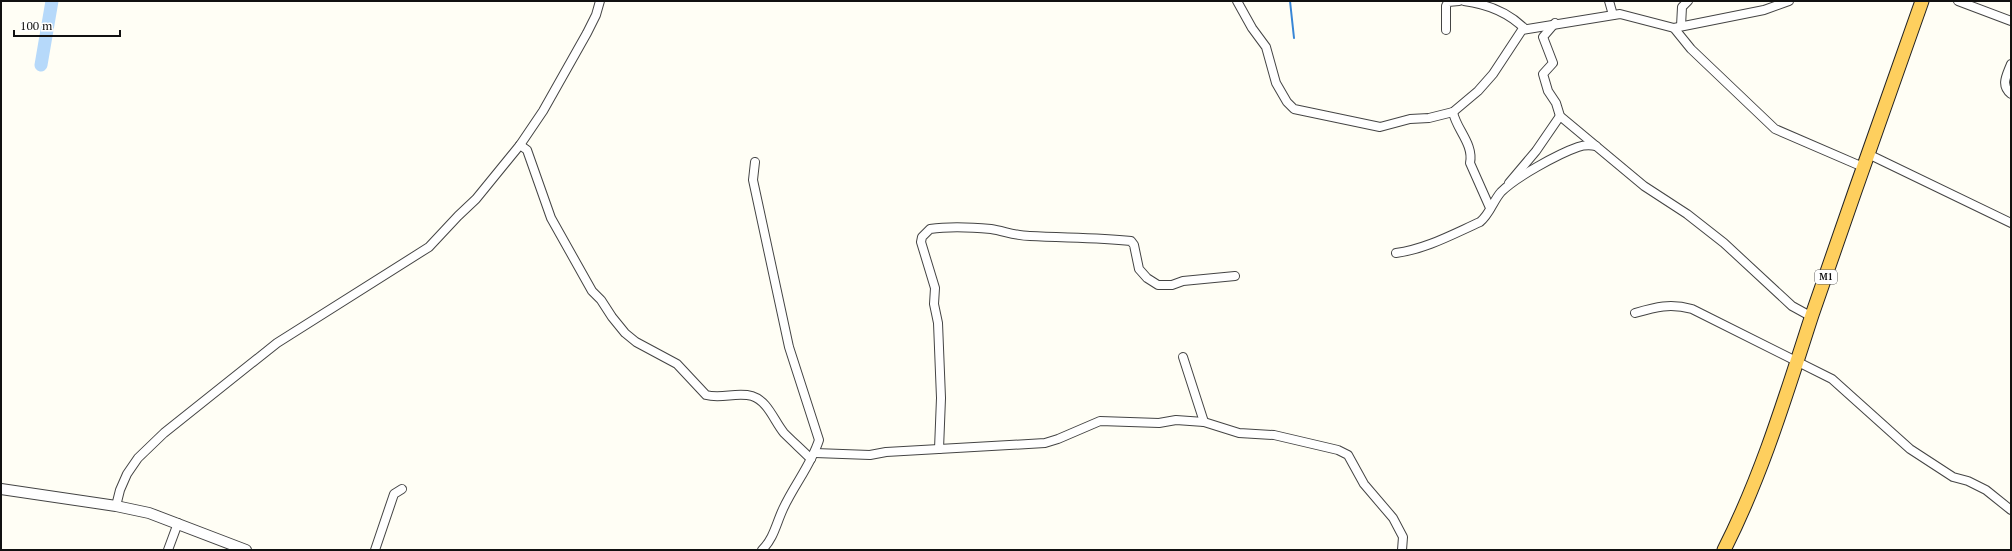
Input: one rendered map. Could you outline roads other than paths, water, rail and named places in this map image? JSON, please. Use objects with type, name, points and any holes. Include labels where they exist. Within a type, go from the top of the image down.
[{"type":"highway","name":"M1","points":[[1724,550],[1752,489],[1771,440],[1812,317],[1922,1]]},
{"type":"street","points":[[116,506],[120,490],[127,474],[138,458],[164,433],[277,343],[429,248],[458,216],[476,199],[520,145],[543,111],[587,33],[596,15],[600,1]]},
{"type":"street","points":[[1237,1],[1252,28],[1266,47],[1276,83],[1287,102],[1294,109],[1380,127],[1410,119],[1429,118],[1453,112],[1463,105],[1483,86],[1522,30],[1525,29],[1620,14],[1677,27],[1764,10],[1789,1]]},
{"type":"street","points":[[1446,30],[1446,6],[1448,2],[1459,1]]},
{"type":"street","points":[[1464,1],[1479,3],[1498,9],[1516,19],[1525,29]]},
{"type":"street","points":[[1610,1],[1613,15]]},
{"type":"street","points":[[1677,27],[1682,7],[1688,1]]},
{"type":"street","points":[[1958,1],[2011,21]]},
{"type":"street","points":[[1555,24],[1543,37],[1553,63],[1543,74],[1548,91],[1556,103],[1560,116],[1648,189],[1687,214],[1724,243],[1792,306],[1812,317]]},
{"type":"street","points":[[1677,27],[1702,59],[1775,129],[1866,161],[2011,223]]},
{"type":"street","points":[[2011,64],[2004,83],[2006,90],[2011,94]]},
{"type":"street","points":[[1453,112],[1455,122],[1461,130],[1471,155],[1470,163],[1490,208]]},
{"type":"street","points":[[1396,253],[1408,252],[1453,235],[1480,222],[1501,192],[1536,150],[1560,116]]},
{"type":"street","points":[[520,145],[526,150],[548,211],[581,273],[592,291],[601,300],[620,328],[636,342],[677,364],[706,395],[724,397],[744,395],[758,399],[770,411],[784,433],[813,456],[870,456],[886,452],[1045,443],[1100,421],[1159,423],[1176,420],[1204,422],[1232,432],[1274,435],[1338,450],[1348,455],[1364,484],[1393,518],[1402,532],[1404,542],[1402,550]]},
{"type":"street","points":[[1501,192],[1539,166],[1559,156],[1578,147],[1588,145],[1597,146]]},
{"type":"street","points":[[755,162],[753,180],[789,347],[819,440],[813,456],[782,510],[775,531],[762,550]]},
{"type":"street","points":[[939,449],[941,398],[938,323],[934,304],[936,288],[922,242],[922,236],[930,229],[992,229],[1010,234],[1030,236],[1102,238],[1131,241],[1134,245],[1139,269],[1147,278],[1158,285],[1172,285],[1183,281],[1235,276]]},
{"type":"street","points":[[1634,313],[1666,305],[1678,305],[1692,310],[1771,350],[1798,361],[1832,379],[1910,449],[1953,477],[1968,481],[1986,490],[2011,510]]},
{"type":"street","points":[[1183,356],[1204,422]]},
{"type":"street","points":[[1,488],[116,506],[149,513],[246,550]]},
{"type":"street","points":[[375,550],[394,494],[402,489]]},
{"type":"street","points":[[168,550],[178,523]]},
{"type":"waterway","points":[[41,65],[52,1]]},
{"type":"waterway","points":[[1290,1],[1294,38]]}]
